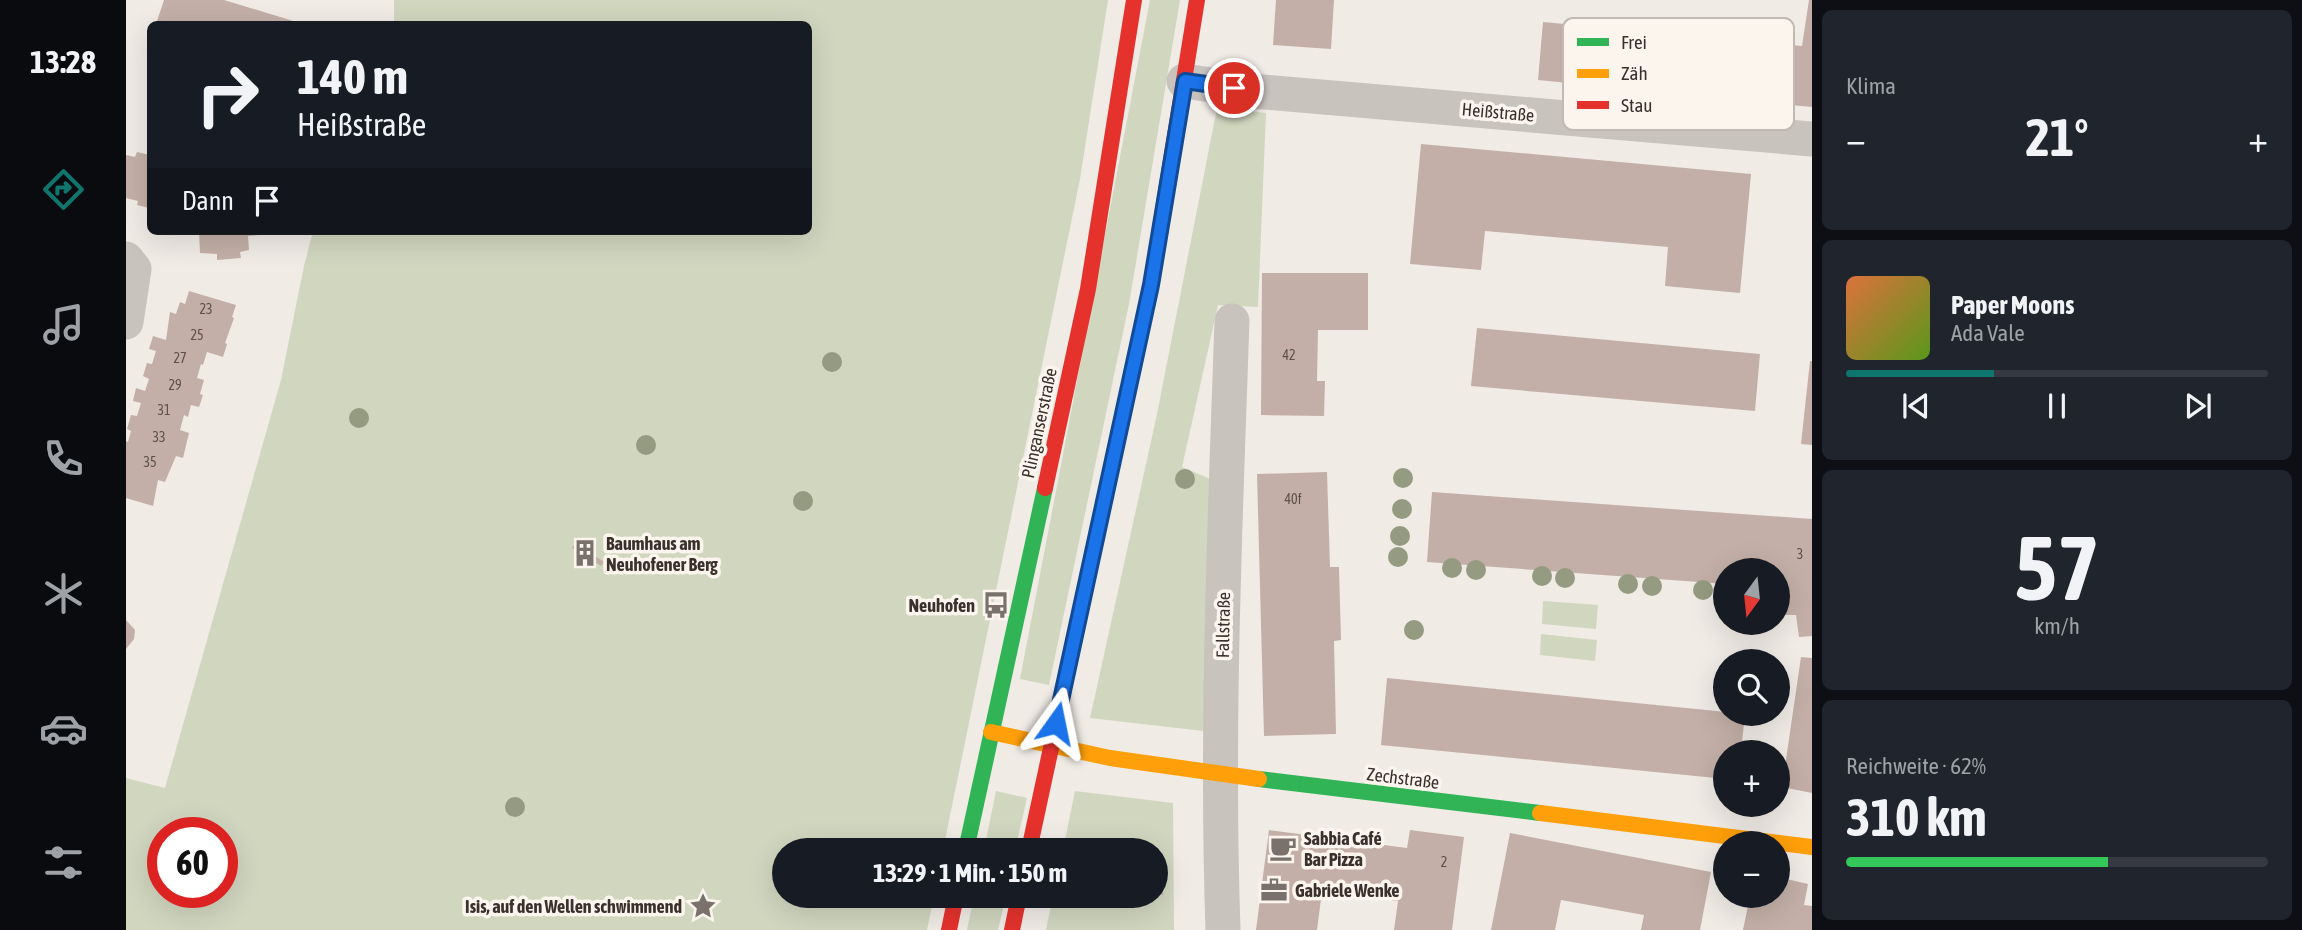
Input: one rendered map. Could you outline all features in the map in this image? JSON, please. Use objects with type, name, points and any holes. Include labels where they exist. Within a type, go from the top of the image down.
[{"type":"main road","name":"Plinganserstraße","points":[[969,838],[1088,289],[1134,0]]},
{"type":"main road","points":[[1032,838],[1151,285],[1197,0]]},
{"type":"main road","name":"Zechstraße","points":[[991,732],[1110,758],[1222,774],[1812,847]]},
{"type":"main road","points":[[949,930],[954,908]]},
{"type":"main road","points":[[1012,930],[1017,908]]},
{"type":"street","name":"Heißstraße","points":[[1185,81],[1252,90],[1563,117]]},
{"type":"street","name":"Heißstraße","points":[[1709,130],[1812,139]]},
{"type":"street","points":[[126,259],[134,269],[126,322]]},
{"type":"street","name":"Fallstraße","points":[[1223,930],[1220,852],[1223,601],[1232,321]]},
{"type":"green space","points":[[394,0],[1108,0],[1080,179],[945,838],[772,838],[772,908],[932,908],[927,930],[126,930],[126,778],[165,788],[281,380],[312,235],[812,235],[812,21],[394,21]]},
{"type":"green space","points":[[1150,0],[1180,0],[1129,304],[1049,685],[1020,679]]},
{"type":"green space","points":[[1217,108],[1266,113],[1258,307],[1218,305],[1182,467],[1215,481],[1212,732],[1090,718],[1156,419]]},
{"type":"green space","points":[[1543,601],[1598,605],[1596,629],[1542,624]]},
{"type":"green space","points":[[1541,634],[1597,640],[1595,661],[1540,655]]},
{"type":"green space","points":[[996,791],[1027,798],[1018,838],[986,838]]},
{"type":"green space","points":[[1075,791],[1173,803],[1174,930],[1046,930],[1051,908],[1168,908],[1168,838],[1065,838]]},
{"type":"green space","points":[[972,908],[1003,908],[998,930],[967,930]]},
{"type":"building","points":[[164,0],[224,0],[293,21],[157,21]]},
{"type":"building","points":[[1276,0],[1334,0],[1331,49],[1273,45]]},
{"type":"building","points":[[1809,0],[1812,0],[1812,107],[1794,105],[1794,45],[1802,46]]},
{"type":"building","points":[[1543,22],[1563,24],[1563,82],[1538,80]]},
{"type":"building","points":[[1421,144],[1751,174],[1740,293],[1665,286],[1668,247],[1485,231],[1481,270],[1410,264]]},
{"type":"building","points":[[137,152],[147,154],[147,208],[137,205],[138,201],[126,198],[126,155],[135,157]]},
{"type":"building","points":[[199,235],[258,235],[248,236],[249,250],[240,252],[241,258],[217,260],[217,254],[200,253]]},
{"type":"building","points":[[1262,273],[1368,273],[1368,330],[1318,330],[1317,381],[1325,381],[1324,416],[1261,415]]},
{"type":"building","points":[[189,291],[236,305],[232,317],[234,318],[223,357],[207,352],[203,365],[201,364],[197,378],[204,380],[200,394],[203,395],[199,407],[191,405],[188,417],[184,415],[180,430],[189,433],[183,458],[176,456],[165,482],[158,480],[153,506],[126,498],[126,441],[128,442],[131,431],[127,429],[131,415],[137,416],[141,403],[133,401],[136,388],[145,391],[149,379],[143,376],[147,363],[152,364],[156,351],[149,349],[153,336],[166,340],[170,312],[176,314],[180,302],[185,304]]},
{"type":"building","points":[[1477,328],[1760,354],[1755,411],[1471,386]]},
{"type":"building","points":[[1812,361],[1812,445],[1801,444]]},
{"type":"building","points":[[1327,472],[1330,567],[1339,567],[1341,640],[1334,641],[1336,734],[1264,736],[1257,474]]},
{"type":"building","points":[[1432,492],[1812,519],[1812,636],[1799,637],[1796,615],[1790,615],[1790,558],[1713,558],[1713,583],[1427,562]]},
{"type":"building","name":"Baumhaus am Neuhofener Berg","points":[[586,539],[594,545],[589,552],[604,562],[601,566],[589,558],[582,567],[575,562],[581,554],[572,548],[576,542],[581,546]]},
{"type":"building","points":[[126,620],[135,630],[134,639],[126,649]]},
{"type":"building","points":[[1801,657],[1812,658],[1812,793],[1790,789],[1789,740]]},
{"type":"building","points":[[1387,678],[1713,711],[1713,726],[1744,726],[1742,740],[1713,740],[1713,778],[1381,745]]},
{"type":"building","points":[[1269,830],[1407,848],[1410,830],[1464,837],[1452,930],[1394,930],[1398,901],[1322,891],[1317,930],[1256,930]]},
{"type":"building","points":[[1510,833],[1711,872],[1700,930],[1641,930],[1644,915],[1561,900],[1555,930],[1491,930]]},
{"type":"building","points":[[1790,880],[1808,884],[1804,905],[1812,906],[1812,930],[1743,930],[1748,908],[1790,908]]},
{"type":"traffic: fast","points":[[969,838],[1045,488]]},
{"type":"traffic: fast","points":[[1259,779],[1540,813]]},
{"type":"traffic: slow","points":[[1089,572],[1151,285],[1161,222]]},
{"type":"traffic: slow","points":[[991,732],[1110,758],[1259,779]]},
{"type":"traffic: slow","points":[[1540,813],[1812,847]]},
{"type":"traffic: jam","points":[[1045,488],[1088,289],[1134,0]]},
{"type":"traffic: jam","points":[[1161,222],[1197,0]]},
{"type":"traffic: jam","points":[[1032,838],[1089,572]]},
{"type":"traffic: jam","points":[[949,930],[954,908]]},
{"type":"traffic: jam","points":[[1012,930],[1017,908]]},
{"type":"place","name":"Baumhaus am Neuhofener Berg","points":[[585,553]]},
{"type":"place","name":"Neuhofen","points":[[996,605]]},
{"type":"place","name":"Sabbia Café Bar Pizza","points":[[1283,848]]},
{"type":"place","name":"Gabriele Wenke","points":[[1274,890]]},
{"type":"place","name":"Isis, auf den Wellen schwimmend","points":[[703,906]]},
{"type":"route","points":[[1056,723],[1151,285],[1185,81],[1234,88]]}]
